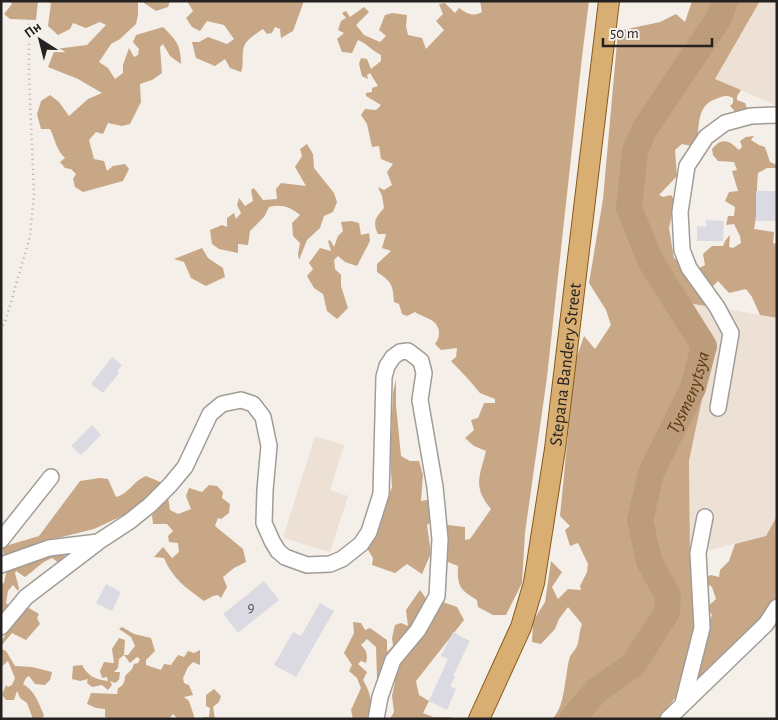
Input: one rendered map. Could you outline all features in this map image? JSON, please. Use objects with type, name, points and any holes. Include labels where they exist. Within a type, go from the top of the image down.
[{"type":"main road","name":"Stepana Bandery Street","points":[[479,719],[521,627],[534,582],[556,449],[609,1]]},
{"type":"street","points":[[718,408],[731,333],[717,307],[689,268],[682,250],[680,212],[687,166],[706,137],[725,123],[751,116],[777,115]]},
{"type":"street","points":[[1,627],[26,597],[150,505],[185,467],[210,414],[222,404],[241,400],[253,404],[263,417],[270,446],[265,490],[264,523],[278,551],[285,557],[307,565],[330,564],[342,559],[360,544],[369,532],[381,494],[384,376],[386,366],[400,352],[408,351],[421,361],[424,373],[420,400],[435,487],[440,539],[436,596],[418,630],[393,660],[380,697],[376,719]]},
{"type":"street","points":[[1,540],[51,477]]},
{"type":"street","points":[[683,703],[702,628],[698,553],[705,517]]},
{"type":"street","points":[[1,565],[49,548],[98,542]]},
{"type":"street","points":[[668,719],[766,624],[777,607]]},
{"type":"path","points":[[1,330],[30,236],[34,194],[29,75],[29,1]]},
{"type":"shaded area","points":[[10,1],[38,1],[36,20],[10,19],[4,14],[12,4]]},
{"type":"shaded area","points":[[40,1],[138,1],[136,24],[120,39],[111,44],[99,62],[108,68],[115,79],[123,73],[123,65],[129,48],[134,57],[138,55],[139,49],[133,42],[136,35],[163,27],[177,43],[181,64],[170,56],[163,44],[160,47],[162,73],[152,80],[140,84],[141,102],[130,124],[122,126],[108,123],[103,134],[96,132],[89,140],[94,159],[104,161],[107,171],[113,166],[125,164],[129,169],[123,181],[83,192],[75,187],[73,179],[76,174],[71,169],[65,168],[60,162],[65,158],[57,148],[50,129],[41,129],[37,114],[41,101],[50,95],[59,102],[69,116],[88,99],[102,93],[78,79],[48,67],[55,49],[87,45],[106,25],[100,22],[86,28],[73,23],[70,29],[58,35],[48,26],[51,3]]},
{"type":"shaded area","points":[[144,1],[170,1],[168,7],[156,11],[144,3]]},
{"type":"shaded area","points":[[187,1],[304,1],[293,31],[281,38],[280,29],[275,27],[272,33],[267,34],[263,29],[248,41],[244,47],[241,72],[230,68],[225,59],[215,66],[196,58],[192,42],[199,42],[208,37],[227,44],[234,39],[224,25],[207,21],[200,31],[192,27],[186,18],[193,11]]},
{"type":"shaded area","points":[[480,1],[589,1],[547,377],[525,533],[522,583],[506,615],[493,615],[478,607],[477,600],[463,590],[459,583],[458,566],[443,560],[445,531],[448,525],[465,527],[465,540],[470,539],[491,509],[479,488],[486,451],[474,446],[465,438],[474,430],[471,420],[478,418],[484,403],[495,403],[495,399],[480,393],[451,361],[456,357],[457,348],[441,350],[435,344],[439,333],[438,327],[434,322],[415,312],[407,316],[402,314],[399,304],[394,302],[391,284],[377,272],[377,264],[391,251],[382,248],[386,234],[378,234],[375,226],[377,217],[384,208],[378,187],[384,190],[392,185],[387,172],[393,164],[381,159],[379,146],[372,147],[367,124],[361,115],[365,109],[376,110],[381,105],[366,96],[366,93],[372,92],[372,88],[378,86],[370,73],[367,75],[368,79],[362,76],[359,64],[361,58],[367,59],[371,69],[381,61],[381,55],[358,40],[352,53],[342,52],[337,39],[344,33],[338,30],[341,21],[346,18],[342,13],[346,11],[350,17],[364,7],[369,12],[356,25],[364,35],[380,42],[386,36],[379,30],[385,15],[392,13],[407,15],[406,26],[408,35],[422,38],[426,49],[444,30],[436,21],[443,14],[439,4],[445,3],[455,13],[459,8],[473,15],[482,12]]},
{"type":"shaded area","points":[[692,1],[760,1],[715,79],[741,90],[737,100],[745,103],[749,113],[740,117],[730,106],[733,103],[733,98],[729,96],[718,98],[706,105],[699,120],[697,140],[691,146],[682,144],[675,150],[677,176],[659,195],[663,197],[671,195],[675,201],[669,228],[674,258],[683,264],[699,268],[705,265],[703,254],[712,246],[723,246],[730,235],[729,247],[733,248],[741,243],[734,224],[726,225],[728,216],[734,216],[735,207],[725,201],[729,192],[738,191],[732,171],[737,170],[734,162],[718,161],[713,155],[712,149],[716,145],[726,141],[739,150],[742,147],[740,141],[746,137],[754,136],[751,140],[765,147],[770,162],[777,165],[777,168],[767,168],[758,173],[754,229],[774,232],[773,243],[777,244],[777,318],[760,315],[746,289],[729,293],[718,281],[712,287],[706,280],[712,307],[688,303],[712,351],[689,461],[690,555],[695,594],[708,624],[712,615],[707,607],[716,599],[712,587],[706,583],[704,578],[711,575],[719,577],[720,570],[729,561],[735,544],[766,536],[777,516],[777,598],[762,623],[674,699],[660,719],[552,719],[560,707],[571,654],[578,644],[582,624],[568,607],[559,619],[555,629],[541,644],[532,642],[533,621],[545,602],[551,561],[562,572],[552,587],[558,599],[568,589],[581,590],[580,586],[587,572],[588,564],[578,543],[570,546],[565,530],[570,526],[560,516],[575,362],[584,336],[595,349],[611,325],[606,310],[589,283],[603,199],[618,31],[660,22],[676,14],[685,22]]},
{"type":"shaded area","points":[[760,1],[777,1],[777,106],[715,79]]},
{"type":"shaded area","points":[[307,144],[313,154],[314,168],[334,193],[337,202],[333,212],[324,216],[320,228],[307,240],[299,260],[300,243],[293,236],[292,223],[300,215],[282,206],[269,207],[264,217],[250,231],[248,245],[238,244],[238,253],[219,249],[212,244],[210,230],[222,225],[227,227],[227,218],[234,213],[236,219],[241,213],[237,205],[239,198],[245,206],[253,201],[251,190],[254,188],[263,200],[277,199],[276,189],[281,183],[306,186],[295,167],[302,156],[300,149]]},
{"type":"shaded area","points":[[351,221],[359,223],[361,235],[369,233],[370,241],[357,266],[345,262],[338,256],[334,260],[335,269],[341,275],[341,286],[348,308],[337,319],[327,311],[323,294],[314,288],[307,276],[313,269],[309,263],[320,248],[331,251],[328,241],[330,240],[334,247],[338,236],[343,231],[341,222]]},
{"type":"shaded area","points":[[202,248],[208,258],[223,268],[225,277],[206,286],[191,278],[184,262],[174,259]]},
{"type":"shaded area","points":[[688,302],[777,318],[777,516],[766,536],[690,555],[689,461],[712,351]]},
{"type":"shaded area","points":[[396,379],[396,405],[401,456],[410,461],[419,461],[423,475],[421,501],[432,499],[432,521],[427,525],[431,553],[422,574],[407,564],[395,573],[372,565],[373,558],[367,548],[392,487],[390,457],[393,393]]},
{"type":"shaded area","points":[[315,436],[344,445],[330,490],[348,496],[330,552],[283,538]]},
{"type":"shaded area","points":[[146,476],[165,484],[126,514],[94,529],[38,543],[4,556],[2,547],[39,536],[80,481],[100,478],[108,479],[116,497],[125,493]]},
{"type":"shaded area","points":[[209,485],[217,486],[223,492],[222,498],[230,504],[229,513],[221,519],[218,518],[215,526],[243,549],[246,562],[234,568],[223,577],[227,587],[221,598],[218,595],[204,601],[175,577],[164,558],[154,557],[163,547],[172,558],[179,552],[178,543],[169,542],[168,536],[173,531],[167,524],[153,524],[152,515],[168,497],[170,510],[178,514],[191,509],[186,496],[189,488],[202,492]]},
{"type":"shaded area","points":[[59,550],[65,555],[59,563],[52,558],[25,577],[16,571],[19,588],[18,591],[13,585],[8,591],[6,603],[13,609],[1,618],[1,584],[4,583],[6,573],[21,564]]},
{"type":"shaded area","points":[[420,590],[425,597],[427,606],[440,596],[443,602],[457,607],[464,620],[416,681],[419,695],[429,701],[423,713],[433,717],[451,717],[452,719],[390,719],[394,712],[392,696],[395,682],[380,682],[377,678],[376,647],[367,639],[361,645],[367,653],[366,663],[361,661],[358,664],[367,672],[363,680],[368,689],[371,704],[366,719],[353,719],[351,710],[361,688],[357,678],[349,671],[352,665],[344,653],[354,633],[353,622],[361,623],[365,630],[370,628],[387,640],[387,652],[393,646],[392,638],[395,625],[401,623],[408,626],[406,610]]},
{"type":"shaded area","points":[[27,607],[39,614],[37,618],[40,624],[26,640],[12,633],[1,646],[1,642],[20,612]]},
{"type":"shaded area","points":[[122,627],[134,634],[151,638],[155,651],[146,660],[146,665],[161,670],[164,664],[171,665],[178,655],[184,657],[188,651],[194,653],[200,650],[200,665],[193,662],[188,667],[183,678],[184,683],[189,685],[193,695],[184,697],[189,701],[195,719],[178,719],[173,714],[169,719],[107,719],[105,709],[87,704],[91,693],[117,694],[118,688],[124,682],[125,676],[140,659],[137,657],[130,663],[124,655],[128,655],[135,646],[131,637],[119,629]]},
{"type":"shaded area","points":[[119,638],[125,640],[124,655],[119,659],[118,668],[114,672],[120,672],[119,680],[115,683],[110,681],[112,685],[108,690],[102,685],[92,687],[87,683],[88,679],[80,681],[72,679],[73,666],[82,665],[92,676],[108,681],[107,677],[102,678],[100,671],[104,662],[114,663],[112,649]]},
{"type":"shaded area","points":[[1,649],[6,651],[15,666],[32,667],[52,672],[50,680],[45,685],[35,684],[29,676],[23,684],[36,697],[44,715],[42,719],[33,719],[27,703],[20,698],[17,691],[14,700],[6,700],[2,695],[6,685],[8,687],[12,685],[15,678],[8,661],[1,667]]},
{"type":"shaded area","points":[[214,689],[221,696],[219,702],[213,707],[215,719],[203,719],[202,717],[209,717],[210,708],[206,706],[206,695]]},
{"type":"building","points":[[756,191],[777,191],[777,221],[756,221]]},
{"type":"building","points":[[706,220],[724,221],[723,241],[697,241],[697,226],[706,227]]},
{"type":"building","points":[[112,357],[122,365],[117,371],[119,373],[103,393],[91,384]]},
{"type":"building","points":[[92,425],[101,435],[81,455],[71,446]]},
{"type":"building","points":[[264,581],[279,600],[238,633],[223,614]]},
{"type":"building","points":[[106,584],[121,592],[112,611],[96,603]]},
{"type":"building","points":[[320,603],[334,611],[296,677],[274,665],[293,632],[301,636]]},
{"type":"building","points":[[453,632],[470,641],[453,676],[455,677],[450,686],[456,689],[447,710],[429,701],[448,659],[441,656]]},
{"type":"waterway","name":"Tysmenytsya","points":[[572,719],[596,691],[633,665],[667,612],[668,596],[649,561],[640,520],[651,473],[693,388],[704,346],[651,262],[629,208],[635,151],[644,130],[719,18],[725,1]]}]
